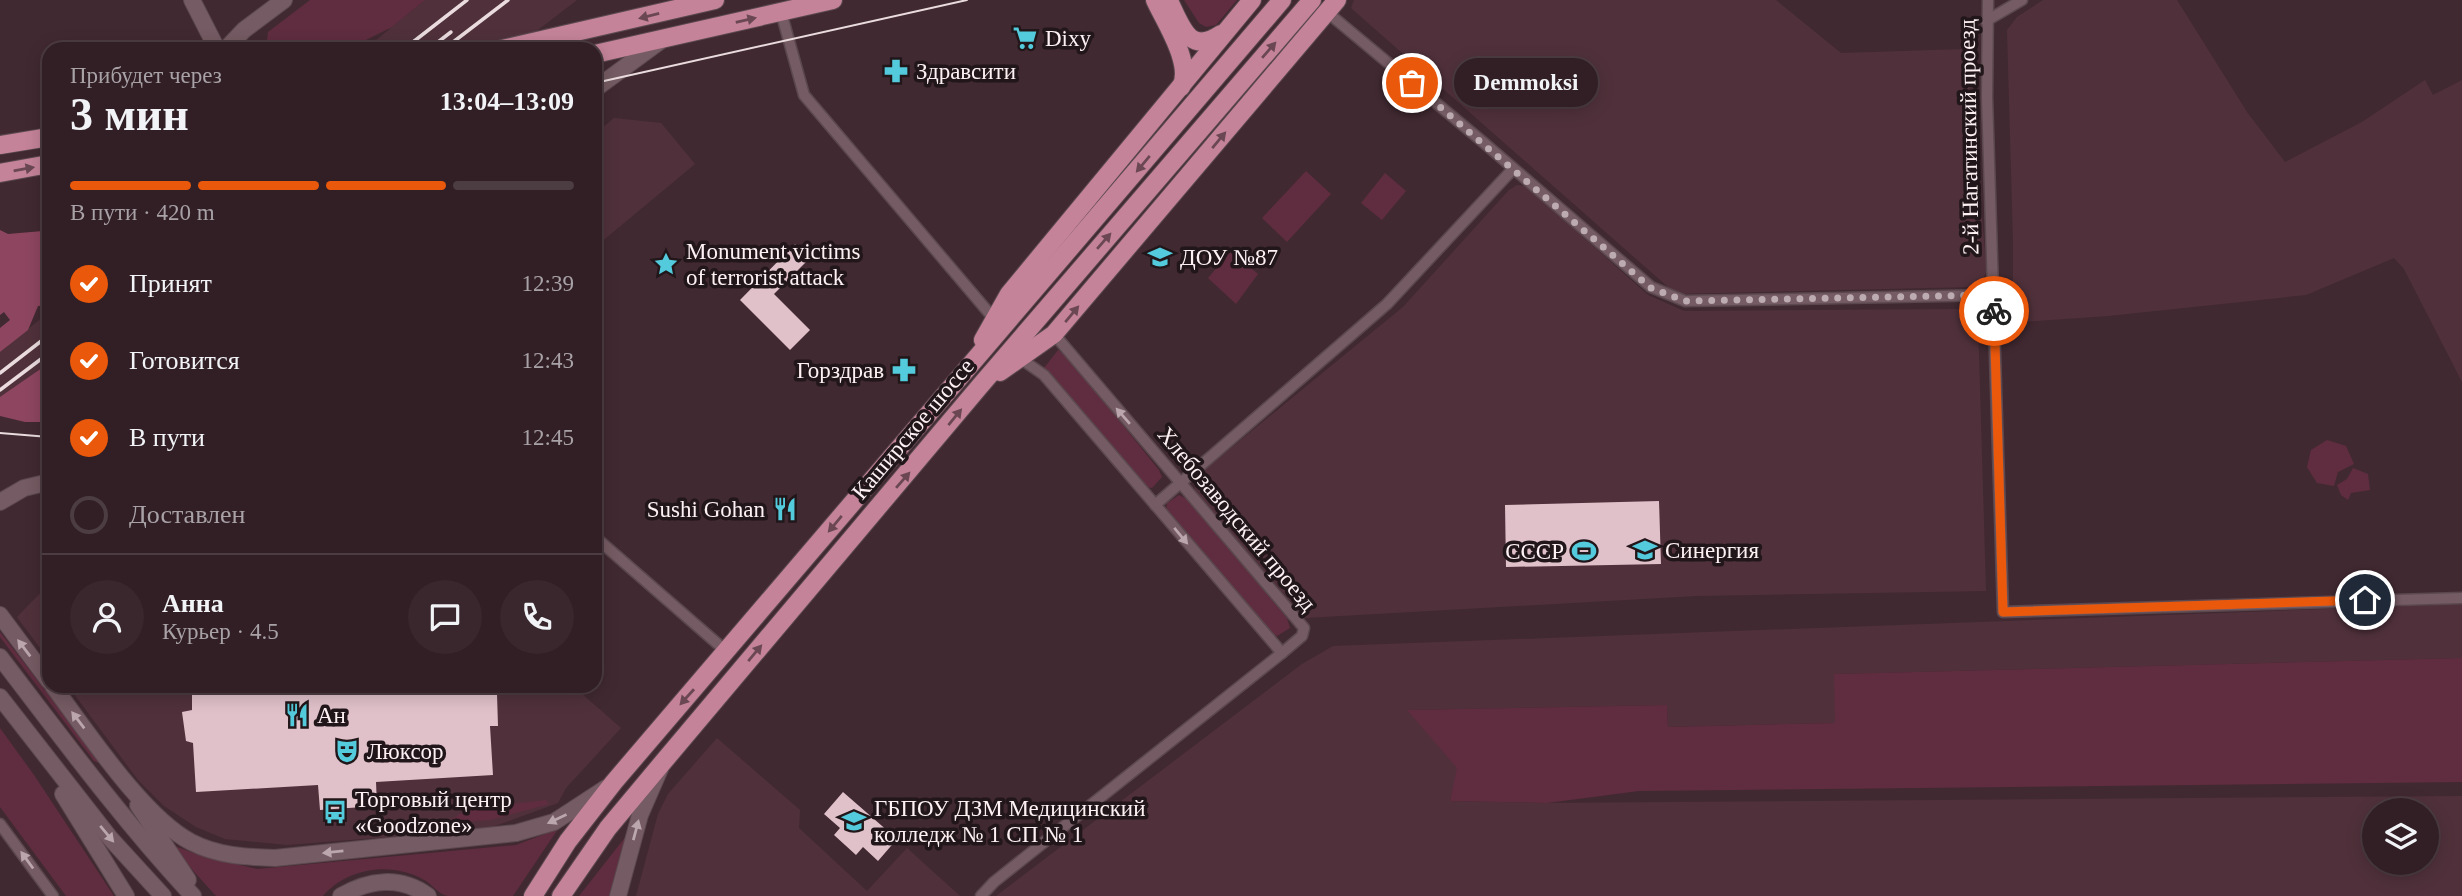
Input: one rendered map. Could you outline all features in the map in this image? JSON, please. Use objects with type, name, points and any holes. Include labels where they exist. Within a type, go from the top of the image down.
[{"type":"main road","points":[[192,0],[213,42]]},
{"type":"main road","points":[[233,42],[284,0]]},
{"type":"main road","points":[[536,42],[715,0]]},
{"type":"main road","points":[[602,52],[833,0]]},
{"type":"main road","points":[[1155,0],[1184,62],[1185,78],[1177,93]]},
{"type":"main road","points":[[1168,0],[1188,36],[1198,43],[1209,42],[1227,30]]},
{"type":"main road","points":[[960,379],[1009,294],[1252,0]]},
{"type":"main road","name":"Каширское шоссе","points":[[533,896],[568,842],[614,782],[1282,0]]},
{"type":"main road","name":"Каширское шоссе","points":[[561,896],[608,828],[664,761],[980,386],[1312,0]]},
{"type":"main road","points":[[980,386],[1054,334],[1332,6]]},
{"type":"main road","points":[[242,42],[244,30]]},
{"type":"main road","points":[[602,84],[663,39]]},
{"type":"main road","points":[[0,145],[42,138]]},
{"type":"main road","points":[[0,173],[42,165]]},
{"type":"main road","points":[[0,502],[24,488],[42,484]]},
{"type":"main road","points":[[0,615],[42,672]]},
{"type":"main road","points":[[0,657],[81,764],[193,896]]},
{"type":"main road","points":[[58,693],[200,896]]},
{"type":"main road","points":[[0,697],[110,838],[163,896]]},
{"type":"main road","points":[[19,723],[126,896]]},
{"type":"main road","points":[[97,746],[170,828],[192,842],[238,857],[275,858],[516,833],[554,822],[614,782]]},
{"type":"main road","points":[[618,896],[640,815],[664,761]]},
{"type":"main road","points":[[341,896],[358,886],[375,882],[393,882],[428,896]]},
{"type":"street","name":"2-й Нагатинский проезд","points":[[1988,0],[1986,21],[2003,612],[2462,598]]},
{"type":"street","points":[[1986,21],[2022,0]]},
{"type":"street","points":[[1332,6],[1513,169],[1651,288],[1674,299],[1685,301],[1993,295]]},
{"type":"street","points":[[781,12],[804,95],[995,320]]},
{"type":"street","points":[[1155,505],[1387,304],[1513,169]]},
{"type":"street","name":"Хлебозаводский проезд","points":[[1054,334],[1300,621],[1304,628],[1302,636],[1282,653]]},
{"type":"street","points":[[981,896],[994,882],[1282,653],[1044,375],[1021,359]]},
{"type":"street","points":[[602,543],[727,652]]},
{"type":"street","points":[[0,824],[53,896]]},
{"type":"shaded area","points":[[310,0],[425,0],[392,27],[362,42],[267,42],[268,32]]},
{"type":"shaded area","points":[[425,0],[577,0],[522,42],[374,42]]},
{"type":"shaded area","points":[[1184,0],[1237,0],[1216,25],[1206,27],[1199,23]]},
{"type":"shaded area","points":[[1354,0],[1776,0],[1841,53],[1966,49],[1987,271],[1982,281],[1969,287],[1676,294],[1351,8]]},
{"type":"shaded area","points":[[2043,0],[2177,0],[2247,112],[2285,162],[2362,122],[2425,80],[2433,95],[2462,80],[2462,382],[2404,269],[2394,258],[2306,295],[2108,316],[2009,323],[2013,286],[2013,240],[2007,30],[2017,17]]},
{"type":"shaded area","points":[[614,118],[661,123],[695,164],[602,241],[602,128]]},
{"type":"shaded area","points":[[1306,171],[1331,194],[1287,242],[1262,218]]},
{"type":"shaded area","points":[[1385,173],[1406,191],[1382,220],[1361,203]]},
{"type":"shaded area","points":[[1517,185],[1526,186],[1648,295],[1684,311],[1964,309],[1974,312],[1978,321],[1986,591],[1696,596],[1305,618],[1196,492],[1194,485],[1198,475],[1403,307],[1509,190]]},
{"type":"shaded area","points":[[0,230],[8,234],[42,231],[42,306],[38,306],[28,330],[0,352],[0,328],[10,320],[4,312],[0,315]]},
{"type":"shaded area","points":[[1231,251],[1258,274],[1236,304],[1208,278]]},
{"type":"shaded area","points":[[42,318],[42,367],[0,399],[0,352]]},
{"type":"shaded area","points":[[1058,350],[1068,357],[1159,470],[1162,477],[1152,488],[1143,486],[1044,368]]},
{"type":"shaded area","points":[[42,368],[42,422],[25,422],[0,416],[0,397]]},
{"type":"shaded area","points":[[2327,440],[2346,446],[2354,464],[2338,472],[2334,486],[2317,483],[2307,467],[2311,450]]},
{"type":"shaded area","points":[[2353,468],[2368,474],[2370,490],[2351,493],[2348,500],[2341,495],[2337,485],[2347,479]]},
{"type":"shaded area","points":[[1179,495],[1187,499],[1287,618],[1290,628],[1277,636],[1269,632],[1166,511],[1167,503]]},
{"type":"shaded area","points":[[42,591],[42,651],[17,617]]},
{"type":"shaded area","points":[[2462,604],[2462,658],[1835,674],[1835,723],[1668,727],[1667,705],[1408,710],[1458,768],[1450,801],[1547,803],[2462,796],[2462,896],[996,896],[1302,664],[1333,646]]},
{"type":"shaded area","points":[[0,632],[42,686],[42,692],[0,637]]},
{"type":"shaded area","points":[[2462,658],[2462,782],[1639,791],[1547,803],[1450,801],[1457,768],[1407,710],[1667,705],[1668,727],[1835,723],[1834,674]]},
{"type":"shaded area","points":[[42,693],[48,693],[101,764],[94,761]]},
{"type":"shaded area","points":[[73,693],[581,693],[621,728],[566,788],[558,803],[487,829],[287,845],[225,839],[196,827],[164,806],[138,780]]},
{"type":"shaded area","points":[[0,728],[114,896],[66,896],[0,807]]},
{"type":"shaded area","points":[[717,738],[800,810],[799,828],[867,891],[907,848],[960,896],[636,896],[658,814],[668,794]]},
{"type":"shaded area","points":[[510,795],[511,804],[546,800],[549,804],[491,820],[423,825],[451,820],[484,797]]},
{"type":"shaded area","points":[[558,829],[513,896],[448,896],[413,875],[386,869],[358,873],[333,886],[323,896],[216,896],[169,844],[202,856],[257,869],[516,845]]},
{"type":"shaded area","points":[[627,835],[611,896],[579,896]]},
{"type":"building","points":[[795,244],[810,258],[774,294],[810,330],[790,350],[740,300]]},
{"type":"building","points":[[1659,501],[1661,564],[1506,567],[1505,505]]},
{"type":"building","points":[[192,693],[497,694],[498,726],[490,726],[493,775],[376,782],[377,806],[320,810],[318,785],[196,792],[193,743],[186,741],[182,712],[192,710]]},
{"type":"building","name":"ГБПОУ ДЗМ Медицинский колледж № 1 СП № 1","points":[[843,792],[897,839],[878,861],[863,847],[856,855],[834,835],[840,828],[824,814]]},
{"type":"tram line","points":[[602,81],[967,0]]},
{"type":"tram line","points":[[0,433],[42,436]]},
{"type":"railway","points":[[413,42],[467,0]]},
{"type":"railway","points":[[453,42],[508,0]]},
{"type":"railway","points":[[438,42],[451,32]]},
{"type":"railway","points":[[0,373],[42,340]]},
{"type":"railway","points":[[0,390],[42,358]]},
{"type":"way so far","points":[[1412,83],[1651,288],[1674,299],[1685,301],[1993,295],[1994,311]]},
{"type":"place","name":"Dixy","points":[[1025,38]]},
{"type":"place","name":"Здравсити","points":[[896,71]]},
{"type":"place","name":"Demmoksi","points":[[1412,83]]},
{"type":"place","name":"ДОУ №87","points":[[1160,257]]},
{"type":"place","name":"Monument victims of terrorist attack","points":[[666,264]]},
{"type":"place","name":"Горздрав","points":[[904,370]]},
{"type":"place","name":"Sushi Gohan","points":[[785,509]]},
{"type":"place","name":"Синергия","points":[[1645,550]]},
{"type":"place","name":"СССР","points":[[1584,551]]},
{"type":"place","name":"Ан","points":[[297,715]]},
{"type":"place","name":"Люксор","points":[[347,751]]},
{"type":"place","name":"Торговый центр «Goodzone»","points":[[335,812]]},
{"type":"place","name":"ГБПОУ ДЗМ Медицинский колледж № 1 СП № 1","points":[[854,821]]},
{"type":"route","points":[[1994,311],[2003,612],[2365,600]]}]
